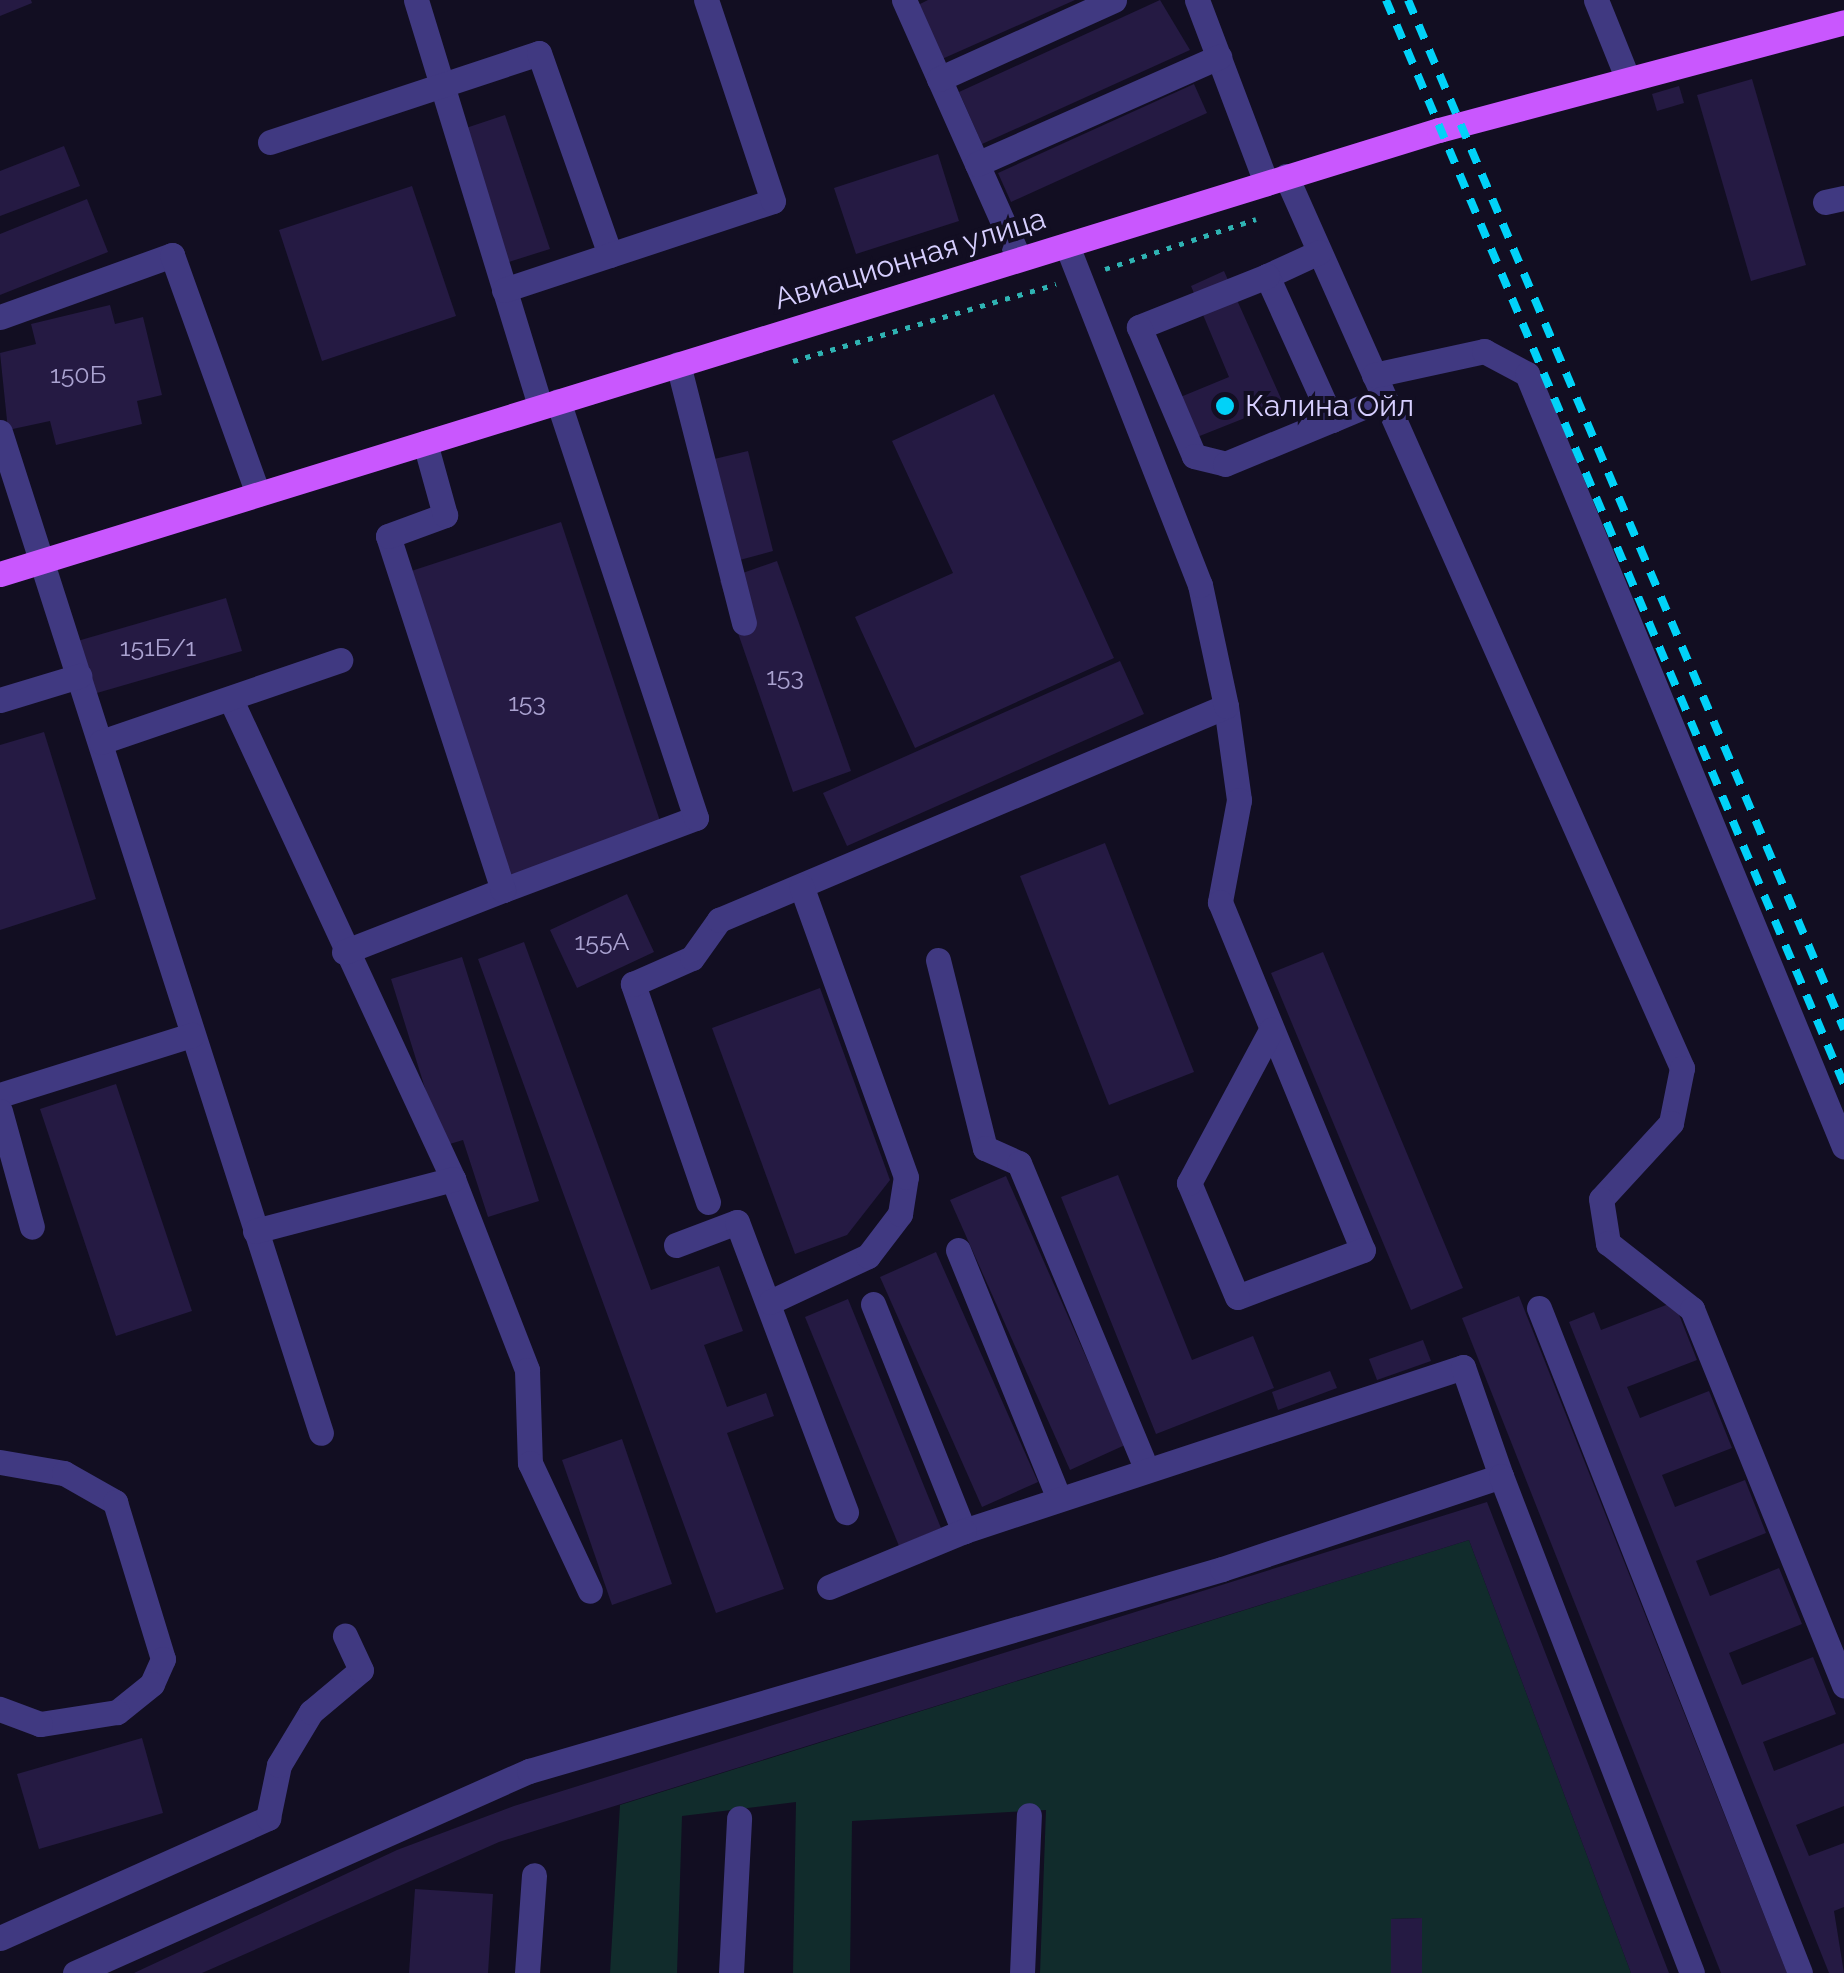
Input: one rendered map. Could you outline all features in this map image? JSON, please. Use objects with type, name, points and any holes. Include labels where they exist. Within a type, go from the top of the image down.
[{"type":"main road","name":"Авиационная улица","points":[[0,574],[1276,180],[1628,77],[1844,22]]},
{"type":"lane","points":[[344,952],[696,818],[549,404],[504,290],[416,0]]},
{"type":"lane","points":[[504,290],[773,201],[706,0]]},
{"type":"lane","points":[[904,0],[1020,258]]},
{"type":"lane","points":[[939,79],[1114,0]]},
{"type":"lane","points":[[1197,0],[1276,180],[1298,204],[1682,1068],[1671,1123],[1601,1199],[1608,1242],[1692,1309],[1844,1685]]},
{"type":"lane","points":[[1596,0],[1628,77]]},
{"type":"lane","points":[[270,142],[538,53],[610,255]]},
{"type":"lane","points":[[977,164],[1219,57]]},
{"type":"lane","points":[[1067,245],[1200,585],[1226,706],[1238,800],[1220,902],[1363,1250],[1237,1296],[1189,1183],[1270,1030]]},
{"type":"lane","points":[[1319,252],[1139,327],[1194,456],[1225,464],[1332,420],[1379,386],[1484,351],[1527,374],[1844,1147]]},
{"type":"lane","points":[[0,318],[172,255],[258,494]]},
{"type":"lane","points":[[1267,276],[1332,420]]},
{"type":"lane","points":[[678,364],[744,623]]},
{"type":"lane","points":[[0,432],[321,1433]]},
{"type":"lane","points":[[426,443],[446,515],[388,536],[503,890]]},
{"type":"lane","points":[[100,742],[340,660]]},
{"type":"lane","points":[[0,700],[79,676]]},
{"type":"lane","points":[[231,700],[344,952],[454,1179],[527,1370],[530,1462],[590,1592]]},
{"type":"lane","points":[[708,1202],[633,984],[692,958],[719,920],[1226,706]]},
{"type":"lane","points":[[770,1302],[868,1256],[900,1214],[906,1177],[801,886]]},
{"type":"lane","points":[[938,960],[985,1148],[1019,1164],[1145,1466]]},
{"type":"lane","points":[[0,1095],[192,1036]]},
{"type":"lane","points":[[0,1111],[32,1227]]},
{"type":"lane","points":[[256,1231],[454,1179]]},
{"type":"lane","points":[[676,1245],[737,1222],[846,1512]]},
{"type":"lane","points":[[958,1250],[1058,1496]]},
{"type":"lane","points":[[873,1304],[964,1531]]},
{"type":"lane","points":[[1540,1308],[1800,1973]]},
{"type":"lane","points":[[829,1586],[1058,1496],[1463,1367],[1692,1973]]},
{"type":"lane","points":[[0,1462],[64,1473],[115,1502],[163,1660],[152,1684],[117,1712],[40,1724],[0,1709]]},
{"type":"lane","points":[[75,1973],[529,1771],[1222,1569],[1501,1476]]},
{"type":"lane","points":[[0,1938],[268,1818],[279,1765],[311,1712],[362,1670],[346,1636]]},
{"type":"lane","points":[[1022,1973],[1028,1816]]},
{"type":"lane","points":[[731,1973],[739,1818]]},
{"type":"lane","points":[[527,1973],[534,1875]]},
{"type":"path","points":[[1080,277],[1298,204]]},
{"type":"green space","points":[[1469,1540],[1631,1973],[1422,1973],[1421,1918],[1391,1919],[1391,1973],[1040,1973],[1046,1810],[852,1821],[850,1973],[793,1973],[796,1802],[682,1816],[677,1973],[610,1973],[620,1805]]},
{"type":"building","points":[[0,0],[31,0],[32,3],[0,16]]},
{"type":"building","points":[[928,0],[1075,0],[942,59],[918,5]]},
{"type":"building","points":[[1160,0],[1190,50],[982,144],[959,92]]},
{"type":"building","points":[[1752,79],[1806,265],[1751,281],[1697,95]]},
{"type":"building","points":[[1194,84],[1207,113],[1011,202],[998,173]]},
{"type":"building","points":[[1679,86],[1684,103],[1657,111],[1652,94]]},
{"type":"building","points":[[505,115],[550,249],[502,264],[457,131]]},
{"type":"building","points":[[64,146],[80,186],[0,216],[0,171]]},
{"type":"building","points":[[938,154],[959,221],[856,254],[834,188]]},
{"type":"building","points":[[412,186],[456,316],[322,361],[279,230]]},
{"type":"building","points":[[87,199],[108,252],[0,295],[0,234]]},
{"type":"building","points":[[1224,271],[1283,403],[1177,445],[1161,405],[1229,377],[1191,286]]},
{"type":"building","points":[[110,305],[115,324],[143,317],[162,395],[137,401],[142,424],[56,445],[50,421],[8,430],[0,353],[36,344],[31,324]]},
{"type":"building","points":[[994,394],[1114,658],[915,748],[855,617],[953,573],[892,441]]},
{"type":"building","points":[[748,451],[773,551],[736,561],[710,460]]},
{"type":"building","points":[[561,522],[662,827],[493,882],[393,577]]},
{"type":"building","points":[[777,561],[851,771],[793,792],[720,581]]},
{"type":"building","points":[[226,598],[242,651],[90,695],[74,642]]},
{"type":"building","points":[[1120,661],[1144,714],[847,846],[823,793]]},
{"type":"building","points":[[44,732],[96,899],[0,930],[0,745]]},
{"type":"building","points":[[1105,843],[1194,1072],[1109,1105],[1020,876]]},
{"type":"building","points":[[627,894],[654,952],[577,988],[550,930]]},
{"type":"building","points":[[524,942],[651,1290],[719,1266],[743,1331],[704,1345],[727,1407],[766,1393],[774,1416],[727,1433],[784,1589],[716,1613],[478,959]]},
{"type":"building","points":[[1323,952],[1463,1288],[1411,1310],[1271,973]]},
{"type":"building","points":[[462,957],[539,1201],[488,1217],[463,1140],[443,1146],[391,979]]},
{"type":"building","points":[[820,988],[890,1180],[847,1235],[795,1254],[712,1028]]},
{"type":"building","points":[[116,1084],[192,1311],[116,1336],[40,1109]]},
{"type":"building","points":[[1118,1175],[1192,1360],[1253,1336],[1274,1388],[1156,1434],[1061,1197]]},
{"type":"building","points":[[1006,1176],[1125,1445],[1070,1470],[950,1200]]},
{"type":"building","points":[[936,1252],[1038,1482],[982,1507],[880,1277]]},
{"type":"building","points":[[1519,1296],[1787,1973],[1721,1973],[1462,1318]]},
{"type":"building","points":[[848,1299],[941,1528],[899,1546],[805,1317]]},
{"type":"building","points":[[1674,1302],[1697,1360],[1627,1387],[1640,1418],[1709,1391],[1732,1448],[1662,1475],[1675,1507],[1745,1480],[1766,1533],[1696,1561],[1710,1596],[1779,1568],[1802,1624],[1729,1653],[1742,1685],[1813,1657],[1836,1714],[1763,1742],[1774,1771],[1844,1743],[1844,1806],[1796,1825],[1809,1856],[1844,1843],[1844,1907],[1834,1911],[1844,1973],[1829,1973],[1569,1322],[1594,1312],[1601,1330]]},
{"type":"building","points":[[1423,1340],[1431,1361],[1377,1380],[1369,1359]]},
{"type":"building","points":[[1330,1371],[1337,1388],[1278,1410],[1272,1392]]},
{"type":"building","points":[[622,1439],[672,1584],[612,1605],[562,1460]]},
{"type":"building","points":[[1487,1502],[1669,1973],[1631,1973],[1469,1540],[499,1842],[202,1973],[134,1973],[397,1850],[514,1806]]},
{"type":"building","points":[[142,1738],[163,1813],[39,1849],[17,1774]]},
{"type":"building","points":[[415,1889],[493,1894],[488,1973],[409,1973]]},
{"type":"building","points":[[1422,1918],[1422,1973],[1391,1973],[1391,1919]]},
{"type":"railway","points":[[1386,0],[1844,1084]]},
{"type":"railway","points":[[1408,0],[1844,1029]]},
{"type":"place","name":"Калина Ойл","points":[[1225,406]]}]
